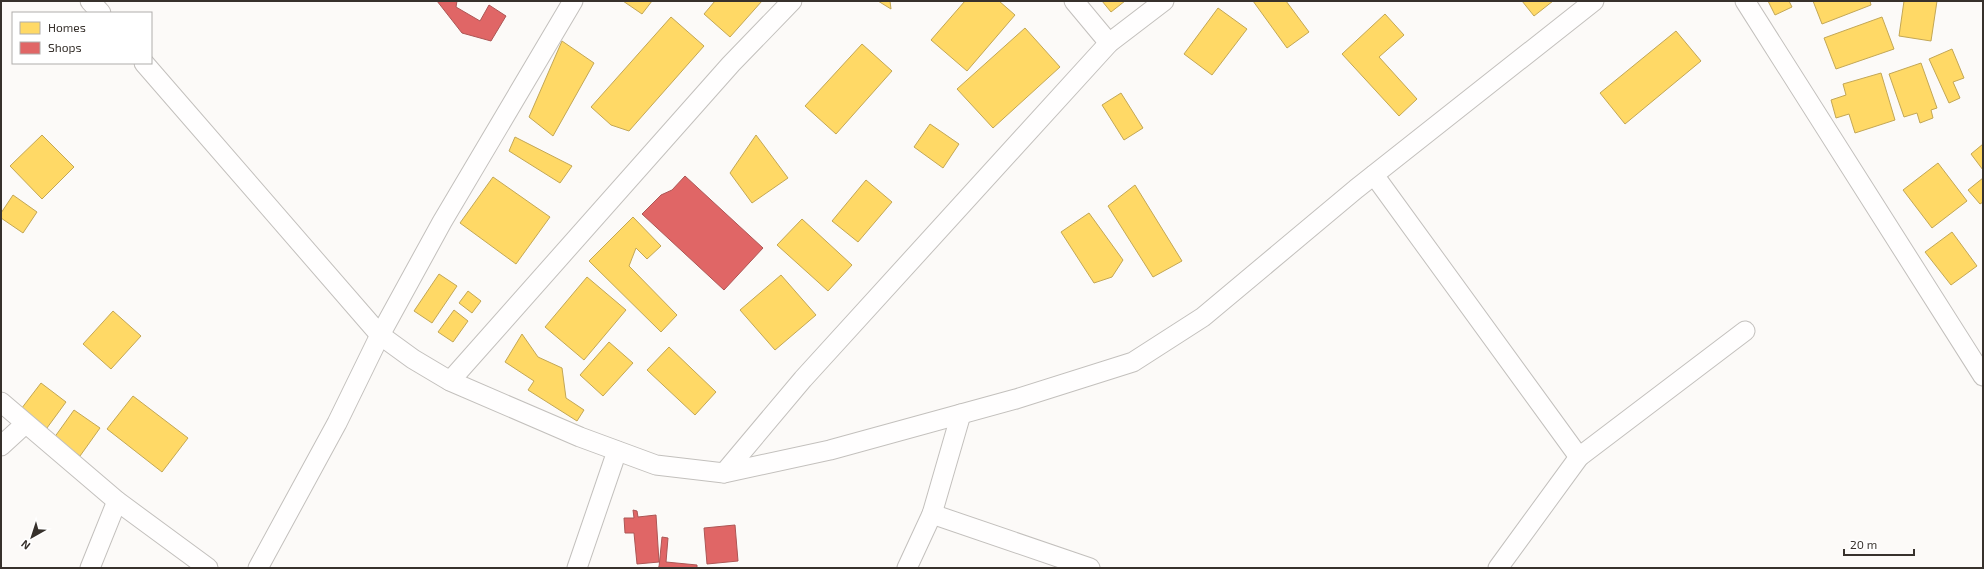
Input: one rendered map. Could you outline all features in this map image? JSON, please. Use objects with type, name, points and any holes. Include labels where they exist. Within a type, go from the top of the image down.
[{"type":"street","points":[[90,1],[100,12]]},
{"type":"street","points":[[258,568],[337,423],[380,335],[442,222],[573,1]]},
{"type":"street","points":[[450,381],[731,64],[792,1]]},
{"type":"street","points":[[1074,1],[1109,43]]},
{"type":"street","points":[[724,473],[803,379],[1109,43],[1164,1]]},
{"type":"street","points":[[145,64],[380,335],[413,359],[450,381],[580,438],[656,465],[724,473],[830,450],[962,414],[1133,362],[1203,317],[1374,175],[1594,1]]},
{"type":"street","points":[[1745,1],[1983,376]]},
{"type":"street","points":[[1374,175],[1579,457]]},
{"type":"street","points":[[1498,568],[1579,457],[1745,331]]},
{"type":"street","points":[[1,402],[117,501],[208,568]]},
{"type":"street","points":[[907,568],[932,514],[962,414]]},
{"type":"street","points":[[1,446],[25,424]]},
{"type":"street","points":[[577,568],[617,451]]},
{"type":"street","points":[[90,568],[117,501]]},
{"type":"street","points":[[932,514],[1090,568]]},
{"type":"building: Homes","points":[[623,1],[652,1],[642,14]]},
{"type":"building: Homes","points":[[715,1],[762,1],[730,37],[704,14]]},
{"type":"building: Homes","points":[[878,1],[890,1],[891,9]]},
{"type":"building: Homes","points":[[965,1],[999,1],[1015,15],[967,71],[931,40]]},
{"type":"building: Homes","points":[[1102,1],[1125,1],[1111,12]]},
{"type":"building: Homes","points":[[1253,1],[1286,1],[1309,32],[1287,48]]},
{"type":"building: Homes","points":[[1522,1],[1553,1],[1534,16]]},
{"type":"building: Homes","points":[[1768,1],[1789,1],[1792,7],[1775,15]]},
{"type":"building: Homes","points":[[1813,1],[1870,1],[1871,5],[1822,24]]},
{"type":"building: Homes","points":[[1904,1],[1937,1],[1931,41],[1899,36]]},
{"type":"building: Homes","points":[[1218,8],[1247,29],[1212,75],[1184,54]]},
{"type":"building: Homes","points":[[1385,14],[1404,35],[1379,57],[1417,99],[1399,116],[1342,54]]},
{"type":"building: Homes","points":[[671,17],[704,46],[629,131],[611,125],[591,107]]},
{"type":"building: Homes","points":[[1882,17],[1894,49],[1836,69],[1824,38]]},
{"type":"building: Homes","points":[[1025,28],[1060,67],[993,128],[957,89]]},
{"type":"building: Homes","points":[[1676,31],[1701,61],[1625,124],[1600,93]]},
{"type":"building: Homes","points":[[562,41],[594,63],[553,136],[529,117]]},
{"type":"building: Homes","points":[[862,44],[892,71],[836,134],[805,106]]},
{"type":"building: Homes","points":[[1952,49],[1964,78],[1953,82],[1960,98],[1949,103],[1929,59]]},
{"type":"building: Homes","points":[[1921,63],[1937,108],[1931,110],[1933,118],[1920,123],[1917,113],[1904,117],[1889,74]]},
{"type":"building: Homes","points":[[1881,73],[1895,120],[1855,133],[1849,114],[1836,118],[1831,100],[1846,95],[1843,84]]},
{"type":"building: Homes","points":[[1121,93],[1143,128],[1124,140],[1102,105]]},
{"type":"building: Homes","points":[[930,124],[959,144],[943,168],[914,147]]},
{"type":"building: Homes","points":[[42,135],[74,167],[42,199],[10,166]]},
{"type":"building: Homes","points":[[756,135],[788,178],[752,203],[730,173]]},
{"type":"building: Homes","points":[[515,137],[572,166],[560,183],[509,151]]},
{"type":"building: Homes","points":[[1983,144],[1983,170],[1971,154]]},
{"type":"building: Homes","points":[[1938,163],[1967,201],[1932,228],[1903,190]]},
{"type":"building: Homes","points":[[493,177],[550,217],[516,264],[460,223]]},
{"type":"building: Homes","points":[[1983,178],[1983,202],[1980,204],[1968,190]]},
{"type":"building: Homes","points":[[866,180],[892,202],[858,242],[832,221]]},
{"type":"building: Homes","points":[[1135,185],[1182,261],[1153,277],[1108,206]]},
{"type":"building: Homes","points":[[13,195],[37,212],[23,233],[1,218],[1,213]]},
{"type":"building: Homes","points":[[1089,213],[1123,260],[1112,277],[1094,283],[1061,232]]},
{"type":"building: Homes","points":[[633,217],[661,246],[647,259],[636,248],[629,266],[677,315],[661,332],[589,261]]},
{"type":"building: Homes","points":[[802,219],[852,265],[828,291],[777,245]]},
{"type":"building: Homes","points":[[1952,232],[1977,266],[1951,285],[1925,252]]},
{"type":"building: Homes","points":[[439,274],[457,286],[432,323],[414,311]]},
{"type":"building: Homes","points":[[781,275],[816,315],[775,350],[740,310]]},
{"type":"building: Homes","points":[[587,277],[626,310],[584,360],[545,327]]},
{"type":"building: Homes","points":[[468,291],[481,301],[472,313],[459,303]]},
{"type":"building: Homes","points":[[454,310],[468,321],[453,342],[438,332]]},
{"type":"building: Homes","points":[[113,311],[141,336],[111,369],[83,344]]},
{"type":"building: Homes","points":[[522,334],[538,357],[562,368],[566,398],[584,410],[577,421],[528,390],[534,381],[505,362]]},
{"type":"building: Homes","points":[[609,342],[633,363],[603,396],[580,375]]},
{"type":"building: Homes","points":[[669,347],[716,392],[695,415],[647,370]]},
{"type":"building: Homes","points":[[41,383],[66,402],[44,432],[18,413]]},
{"type":"building: Homes","points":[[133,396],[188,438],[162,472],[107,429]]},
{"type":"building: Homes","points":[[74,410],[100,428],[80,456],[54,438]]},
{"type":"building: Shops","points":[[437,1],[457,1],[456,7],[480,21],[489,5],[506,16],[491,41],[462,33]]},
{"type":"building: Shops","points":[[685,176],[763,248],[724,290],[642,214],[661,195],[672,190]]},
{"type":"building: Shops","points":[[633,510],[637,511],[638,517],[656,515],[659,562],[637,564],[634,533],[625,533],[624,518],[634,518]]},
{"type":"building: Shops","points":[[735,525],[738,561],[707,564],[704,528]]},
{"type":"building: Shops","points":[[662,537],[668,538],[666,562],[697,565],[697,568],[656,568],[659,567]]}]
